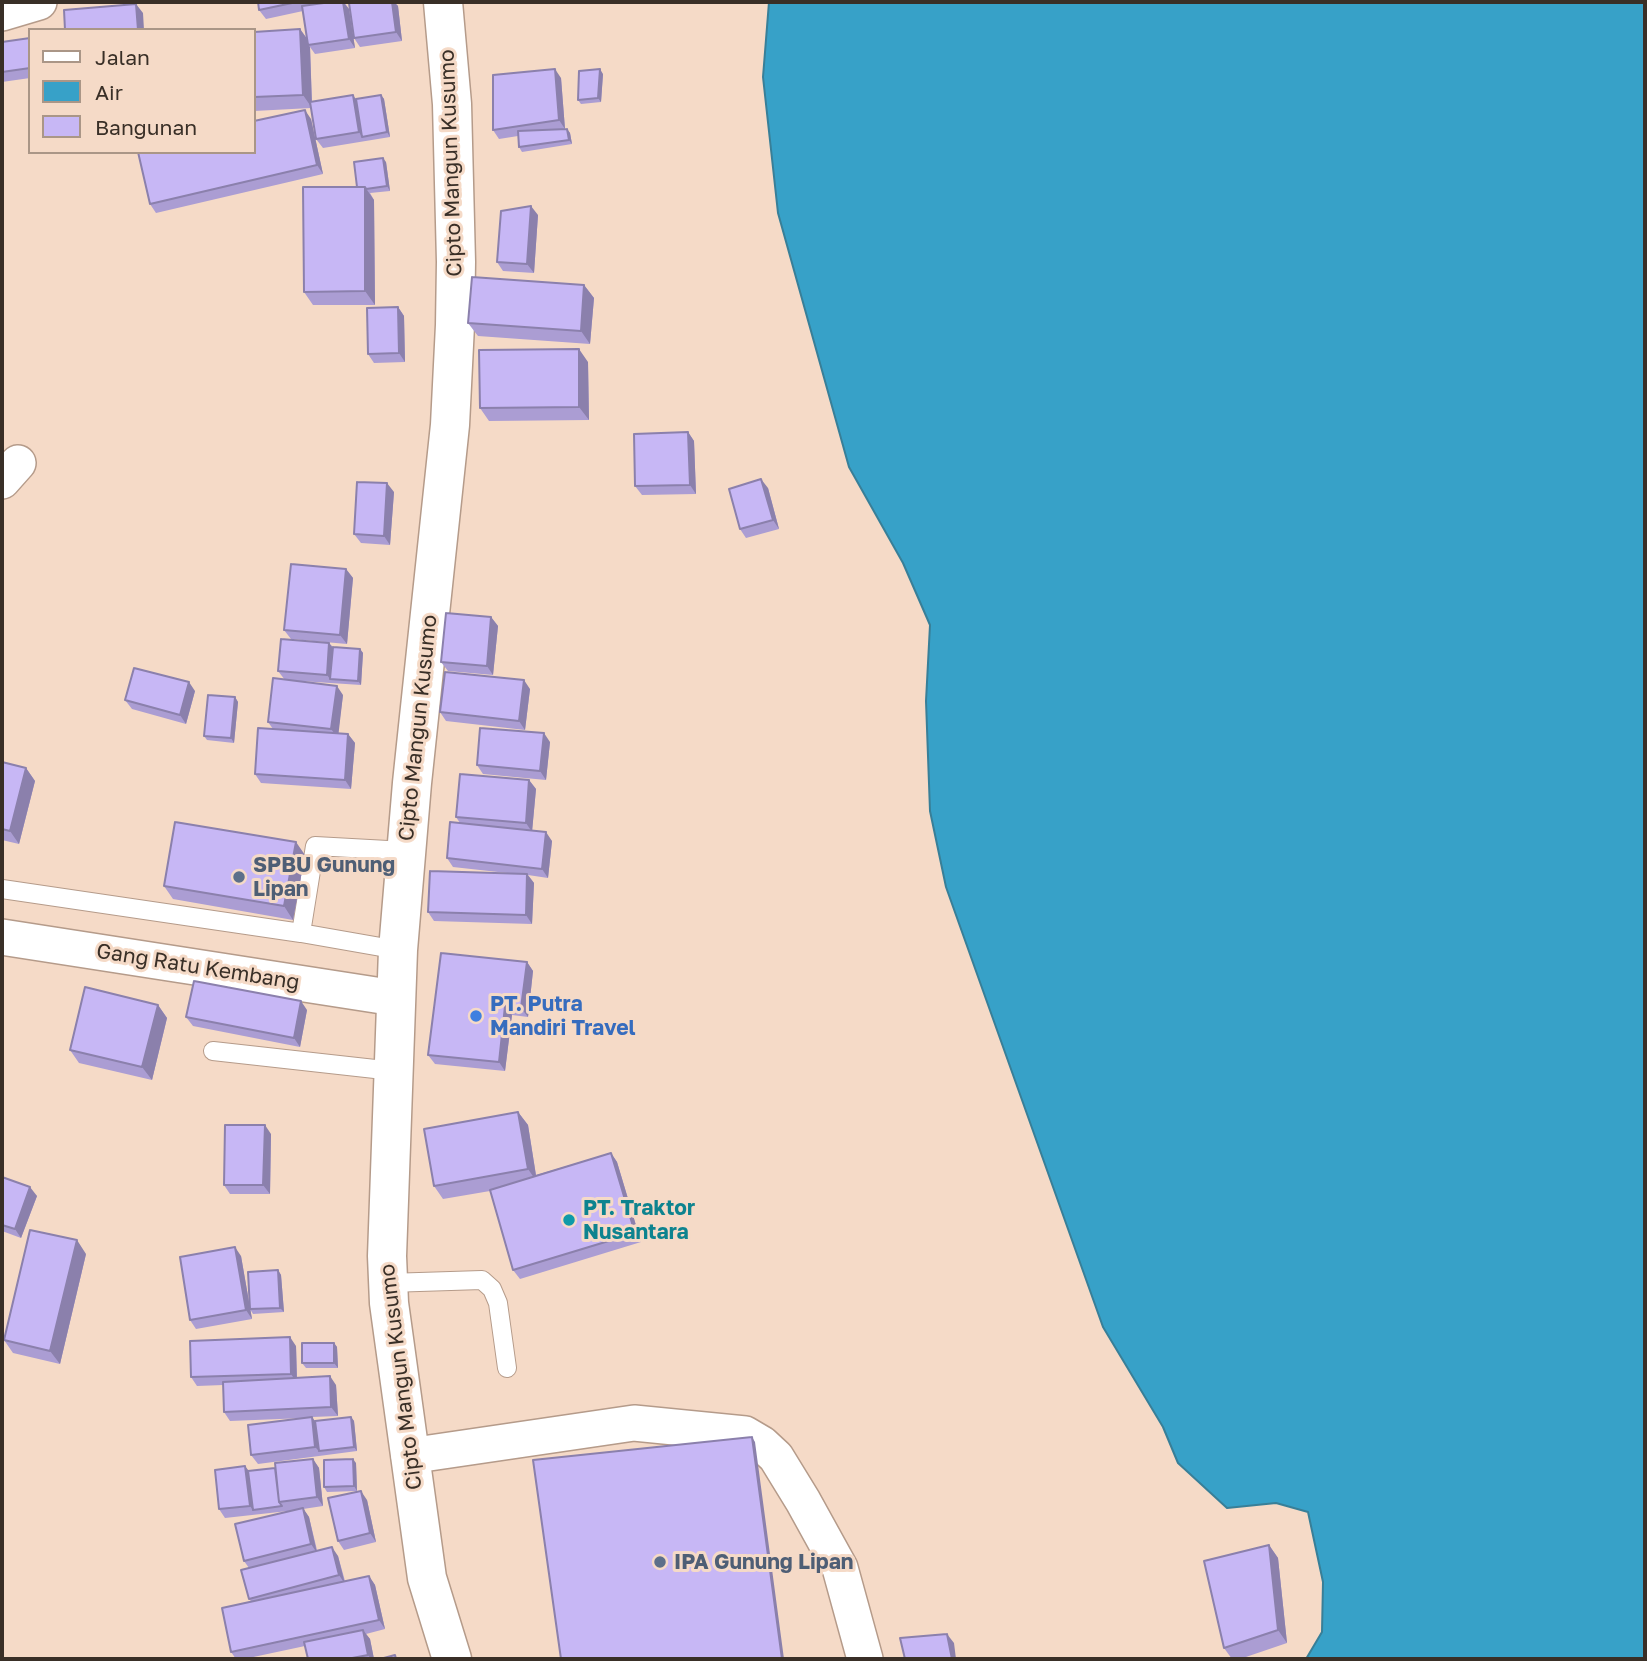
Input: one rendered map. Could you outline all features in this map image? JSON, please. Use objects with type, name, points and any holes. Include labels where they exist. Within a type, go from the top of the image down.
[{"type":"highway","name":"Cipto Mangun Kusumo","points":[[443,2],[452,104],[455,325],[450,425],[398,950],[387,1256],[409,1456],[427,1577],[452,1659]]},
{"type":"street","points":[[2,13],[39,2]]},
{"type":"street","name":"Gang Ratu Kembang","points":[[2,937],[395,998]]},
{"type":"street","points":[[409,1456],[634,1423],[745,1434],[776,1457],[840,1567],[865,1659]]},
{"type":"lane","points":[[301,933],[315,846],[406,851]]},
{"type":"lane","points":[[2,889],[398,950]]},
{"type":"lane","points":[[213,1051],[393,1071]]},
{"type":"lane","points":[[388,1283],[482,1280],[492,1289],[498,1303],[507,1368]]},
{"type":"water","points":[[769,2],[1645,2],[1645,1659],[1306,1659],[1322,1632],[1323,1582],[1308,1512],[1276,1503],[1227,1508],[1178,1463],[1163,1427],[1103,1327],[946,887],[930,811],[926,701],[930,625],[903,563],[849,467],[778,213],[763,77]]},
{"type":"building","points":[[258,2],[297,2],[259,10]]},
{"type":"building","points":[[343,2],[349,39],[308,45],[302,6]]},
{"type":"building","points":[[392,2],[396,32],[354,38],[349,3]]},
{"type":"building","points":[[136,4],[138,28],[65,28],[64,10]]},
{"type":"building","points":[[300,29],[303,95],[256,97],[256,32]]},
{"type":"building","points":[[28,38],[28,68],[2,72],[2,42]]},
{"type":"building","points":[[555,69],[559,120],[493,130],[493,75]]},
{"type":"building","points":[[600,69],[598,98],[578,100],[579,71]]},
{"type":"building","points":[[353,95],[359,132],[316,139],[310,102]]},
{"type":"building","points":[[381,95],[387,132],[362,137],[356,99]]},
{"type":"building","points":[[305,110],[317,165],[150,204],[138,154],[256,154],[256,121]]},
{"type":"building","points":[[567,129],[569,140],[519,147],[518,131]]},
{"type":"building","points":[[383,158],[387,186],[366,189],[357,187],[354,162]]},
{"type":"building","points":[[303,187],[365,187],[365,291],[304,292]]},
{"type":"building","points":[[531,206],[527,264],[497,262],[501,211]]},
{"type":"building","points":[[472,277],[584,285],[581,331],[468,323]]},
{"type":"building","points":[[398,307],[399,353],[368,354],[367,308]]},
{"type":"building","points":[[579,349],[579,407],[480,408],[479,350]]},
{"type":"building","points":[[688,432],[690,485],[635,486],[634,434]]},
{"type":"building","points":[[761,479],[773,520],[740,529],[729,489]]},
{"type":"building","points":[[357,482],[387,483],[384,536],[354,534]]},
{"type":"building","points":[[291,564],[346,569],[340,635],[284,630]]},
{"type":"building","points":[[446,613],[491,617],[487,666],[441,662]]},
{"type":"building","points":[[281,639],[329,643],[327,675],[278,671]]},
{"type":"building","points":[[333,647],[360,649],[358,681],[330,679]]},
{"type":"building","points":[[134,668],[189,682],[180,715],[125,700]]},
{"type":"building","points":[[445,672],[524,680],[519,721],[440,712]]},
{"type":"building","points":[[273,678],[337,686],[331,729],[268,722]]},
{"type":"building","points":[[208,695],[235,697],[231,738],[204,736]]},
{"type":"building","points":[[258,728],[348,734],[345,780],[255,774]]},
{"type":"building","points":[[480,728],[544,733],[540,771],[477,765]]},
{"type":"building","points":[[2,762],[26,768],[10,831],[2,829]]},
{"type":"building","points":[[460,774],[529,780],[526,823],[456,817]]},
{"type":"building","name":"SPBU Gunung Lipan","points":[[175,822],[296,842],[284,906],[164,886]]},
{"type":"building","points":[[450,822],[546,832],[542,869],[447,858]]},
{"type":"building","points":[[430,871],[527,874],[526,915],[428,912]]},
{"type":"building","name":"PT. Putra Mandiri Travel","points":[[441,953],[527,962],[521,1008],[505,1006],[499,1062],[428,1055]]},
{"type":"building","points":[[194,981],[301,1001],[294,1038],[186,1017]]},
{"type":"building","points":[[85,987],[158,1005],[142,1067],[70,1050]]},
{"type":"building","points":[[518,1112],[528,1169],[434,1186],[424,1129]]},
{"type":"building","points":[[225,1125],[265,1125],[263,1185],[224,1185]]},
{"type":"building","name":"PT. Traktor Nusantara","points":[[611,1153],[635,1233],[513,1270],[490,1190]]},
{"type":"building","points":[[2,1177],[30,1187],[15,1229],[2,1225]]},
{"type":"building","points":[[30,1230],[77,1240],[50,1351],[4,1340]]},
{"type":"building","points":[[235,1247],[246,1310],[190,1320],[180,1257]]},
{"type":"building","points":[[278,1270],[280,1308],[250,1309],[248,1272]]},
{"type":"building","points":[[290,1337],[291,1374],[191,1377],[190,1341]]},
{"type":"building","points":[[302,1343],[334,1343],[334,1363],[302,1363]]},
{"type":"building","points":[[330,1376],[331,1407],[224,1412],[223,1382]]},
{"type":"building","points":[[312,1417],[315,1447],[251,1455],[248,1425]]},
{"type":"building","points":[[351,1417],[354,1447],[319,1451],[315,1421]]},
{"type":"building","name":"IPA Gunung Lipan","points":[[752,1437],[782,1659],[561,1659],[533,1460]]},
{"type":"building","points":[[313,1459],[317,1497],[279,1502],[275,1463]]},
{"type":"building","points":[[353,1459],[354,1486],[324,1487],[324,1460]]},
{"type":"building","points":[[245,1466],[250,1506],[219,1509],[215,1470]]},
{"type":"building","points":[[275,1468],[279,1502],[282,1506],[253,1510],[248,1471]]},
{"type":"building","points":[[361,1491],[370,1533],[338,1541],[328,1498]]},
{"type":"building","points":[[303,1508],[311,1544],[244,1561],[235,1524]]},
{"type":"building","points":[[1269,1545],[1278,1630],[1224,1648],[1204,1561]]},
{"type":"building","points":[[332,1547],[339,1575],[249,1599],[241,1570]]},
{"type":"building","points":[[369,1576],[379,1620],[231,1652],[222,1608]]},
{"type":"building","points":[[363,1630],[368,1655],[347,1659],[308,1659],[304,1642]]},
{"type":"building","points":[[947,1634],[952,1659],[905,1659],[900,1638]]},
{"type":"building","points":[[395,1655],[396,1659],[380,1659]]},
{"type":"place","name":"SPBU Gunung Lipan","points":[[239,877]]},
{"type":"place","name":"PT. Putra Mandiri Travel","points":[[476,1016]]},
{"type":"place","name":"PT. Traktor Nusantara","points":[[569,1220]]},
{"type":"place","name":"IPA Gunung Lipan","points":[[660,1562]]}]
